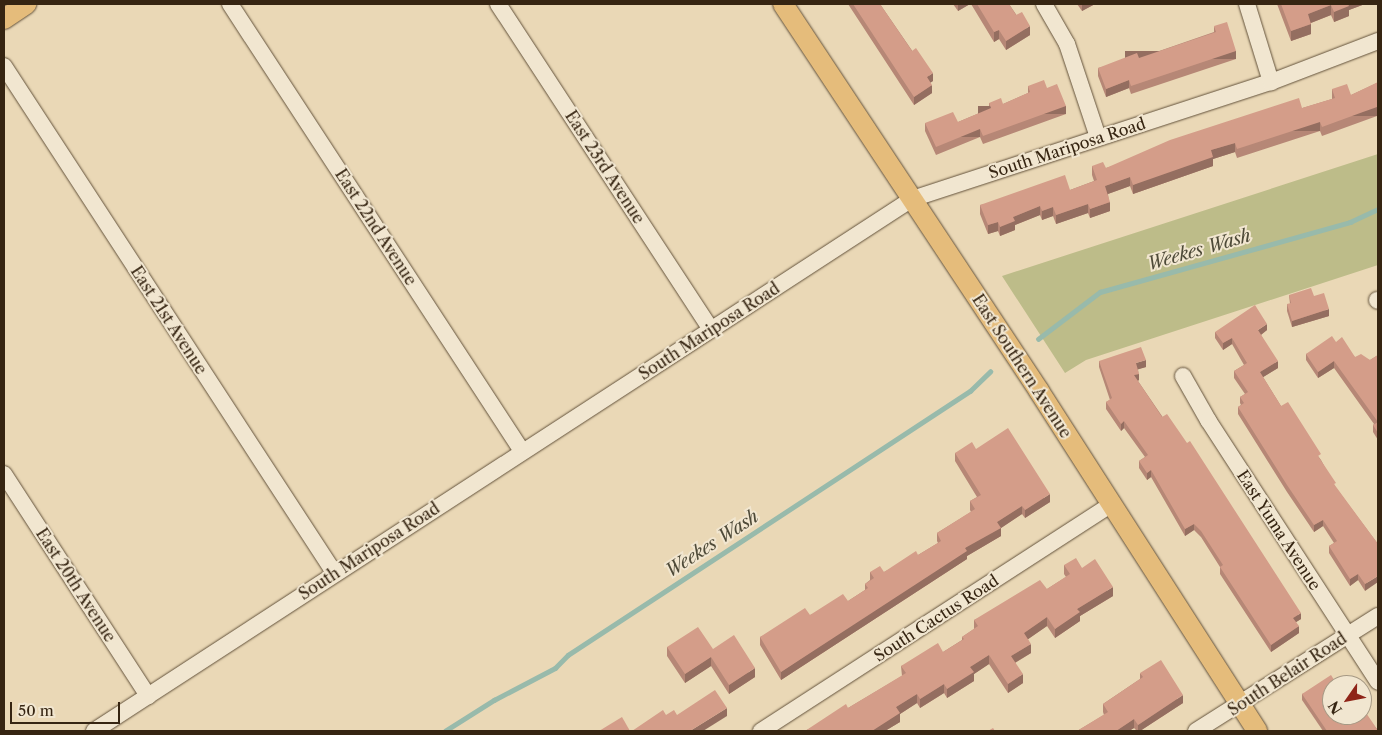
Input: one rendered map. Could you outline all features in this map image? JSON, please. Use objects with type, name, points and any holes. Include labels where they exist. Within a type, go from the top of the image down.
[{"type":"main road","points":[[6,13],[26,4]]},
{"type":"main road","name":"East Southern Avenue","points":[[783,4],[1002,335],[1257,731]]},
{"type":"street","name":"East 22nd Avenue","points":[[230,4],[522,451]]},
{"type":"street","name":"East 23rd Avenue","points":[[498,4],[711,330]]},
{"type":"street","points":[[1044,4],[1067,44],[1098,137]]},
{"type":"street","points":[[1248,4],[1271,82]]},
{"type":"street","name":"South Mariposa Road","points":[[94,731],[912,199],[1271,82],[1378,41]]},
{"type":"street","name":"East 21st Avenue","points":[[4,66],[335,574]]},
{"type":"street","name":"East Yuma Avenue","points":[[1183,376],[1208,420],[1378,682]]},
{"type":"street","name":"East 20th Avenue","points":[[4,474],[148,696]]},
{"type":"street","name":"South Cactus Road","points":[[761,731],[1111,505]]},
{"type":"street","name":"South Belair Road","points":[[1196,731],[1240,705],[1378,616]]},
{"type":"shaded area","points":[[1378,154],[1378,265],[1086,360],[1065,373],[1002,276]]},
{"type":"building","points":[[853,4],[880,4],[912,51],[916,48],[933,73],[927,77],[932,85],[914,97]]},
{"type":"building","points":[[977,4],[1009,4],[1016,15],[1022,12],[1030,26],[1006,41],[999,30],[994,32]]},
{"type":"building","points":[[1281,4],[1348,4],[1349,6],[1334,12],[1331,5],[1308,14],[1311,24],[1291,31]]},
{"type":"building","points":[[1227,22],[1236,51],[1131,86],[1129,80],[1106,89],[1098,68],[1137,53],[1139,58],[1216,32],[1214,26]]},
{"type":"building","points":[[1044,80],[1047,88],[1057,84],[1066,106],[983,136],[980,129],[936,147],[925,123],[953,112],[958,122],[991,108],[989,103],[1001,98],[1003,104],[1030,92],[1028,86]]},
{"type":"building","points":[[1378,82],[1378,109],[1377,107],[1322,127],[1320,122],[1237,149],[1235,143],[1211,150],[1213,157],[1133,185],[1130,177],[1105,186],[1110,202],[1090,209],[1088,204],[1056,215],[1053,207],[1042,211],[1040,206],[1013,217],[1015,221],[1000,227],[998,222],[988,225],[980,205],[1065,175],[1070,190],[1097,180],[1092,166],[1103,162],[1106,168],[1170,140],[1299,98],[1302,108],[1335,98],[1332,89],[1347,84],[1351,95]]},
{"type":"building","points":[[1311,288],[1314,296],[1324,293],[1329,309],[1292,321],[1287,304],[1291,303],[1289,295]]},
{"type":"building","points":[[1255,305],[1267,324],[1258,330],[1278,361],[1260,372],[1281,406],[1288,402],[1321,454],[1318,456],[1336,483],[1334,484],[1378,544],[1378,576],[1365,584],[1358,574],[1350,579],[1329,546],[1337,541],[1323,520],[1314,525],[1238,407],[1244,403],[1240,397],[1248,392],[1234,371],[1247,363],[1232,338],[1223,343],[1215,332]]},
{"type":"building","points":[[1332,336],[1336,342],[1342,337],[1355,357],[1361,354],[1370,360],[1378,355],[1378,422],[1334,361],[1318,372],[1306,354]]},
{"type":"building","points":[[1141,347],[1146,360],[1136,363],[1139,374],[1134,375],[1162,417],[1167,414],[1187,443],[1190,441],[1301,613],[1293,618],[1299,626],[1271,645],[1220,567],[1223,565],[1201,531],[1194,524],[1185,529],[1151,470],[1147,473],[1139,461],[1148,455],[1124,421],[1121,424],[1106,402],[1112,398],[1099,361]]},
{"type":"building","points":[[1378,422],[1378,433],[1373,425]]},
{"type":"building","points":[[1008,428],[1050,494],[1025,510],[1022,506],[997,522],[1001,528],[965,548],[967,551],[781,672],[760,637],[805,608],[810,615],[843,594],[848,601],[868,588],[865,584],[874,578],[870,572],[880,566],[884,572],[916,551],[918,555],[941,541],[937,533],[975,509],[970,501],[981,495],[955,453],[972,442],[976,449]]},
{"type":"building","points":[[1076,558],[1082,568],[1095,559],[1113,587],[1077,609],[1080,612],[1055,629],[1047,617],[1024,633],[1031,644],[1011,656],[1023,674],[1008,684],[989,655],[970,667],[974,672],[947,689],[944,684],[920,699],[917,694],[896,707],[900,713],[872,731],[805,731],[846,704],[848,708],[906,673],[901,666],[938,643],[943,652],[964,639],[962,637],[978,626],[974,620],[1040,580],[1047,589],[1070,574],[1064,565]]},
{"type":"building","points":[[698,627],[713,649],[734,635],[755,668],[729,685],[711,657],[685,674],[667,647]]},
{"type":"building","points":[[1161,660],[1183,695],[1138,725],[1134,719],[1116,731],[1077,731],[1108,712],[1103,704],[1143,677],[1140,673]]},
{"type":"building","points":[[1322,681],[1322,724],[1302,694]]},
{"type":"building","points":[[715,690],[727,708],[690,731],[632,731],[663,710],[666,715],[674,710],[677,715]]},
{"type":"building","points":[[622,717],[630,731],[599,731]]},
{"type":"building","points":[[1372,722],[1378,728],[1378,731],[1327,731],[1323,725],[1372,725]]},
{"type":"waterway","name":"Weekes Wash","points":[[1038,339],[1100,292],[1350,222],[1378,209]]},
{"type":"waterway","name":"Weekes Wash","points":[[445,731],[494,700],[555,668],[568,655],[970,391],[990,372]]}]
